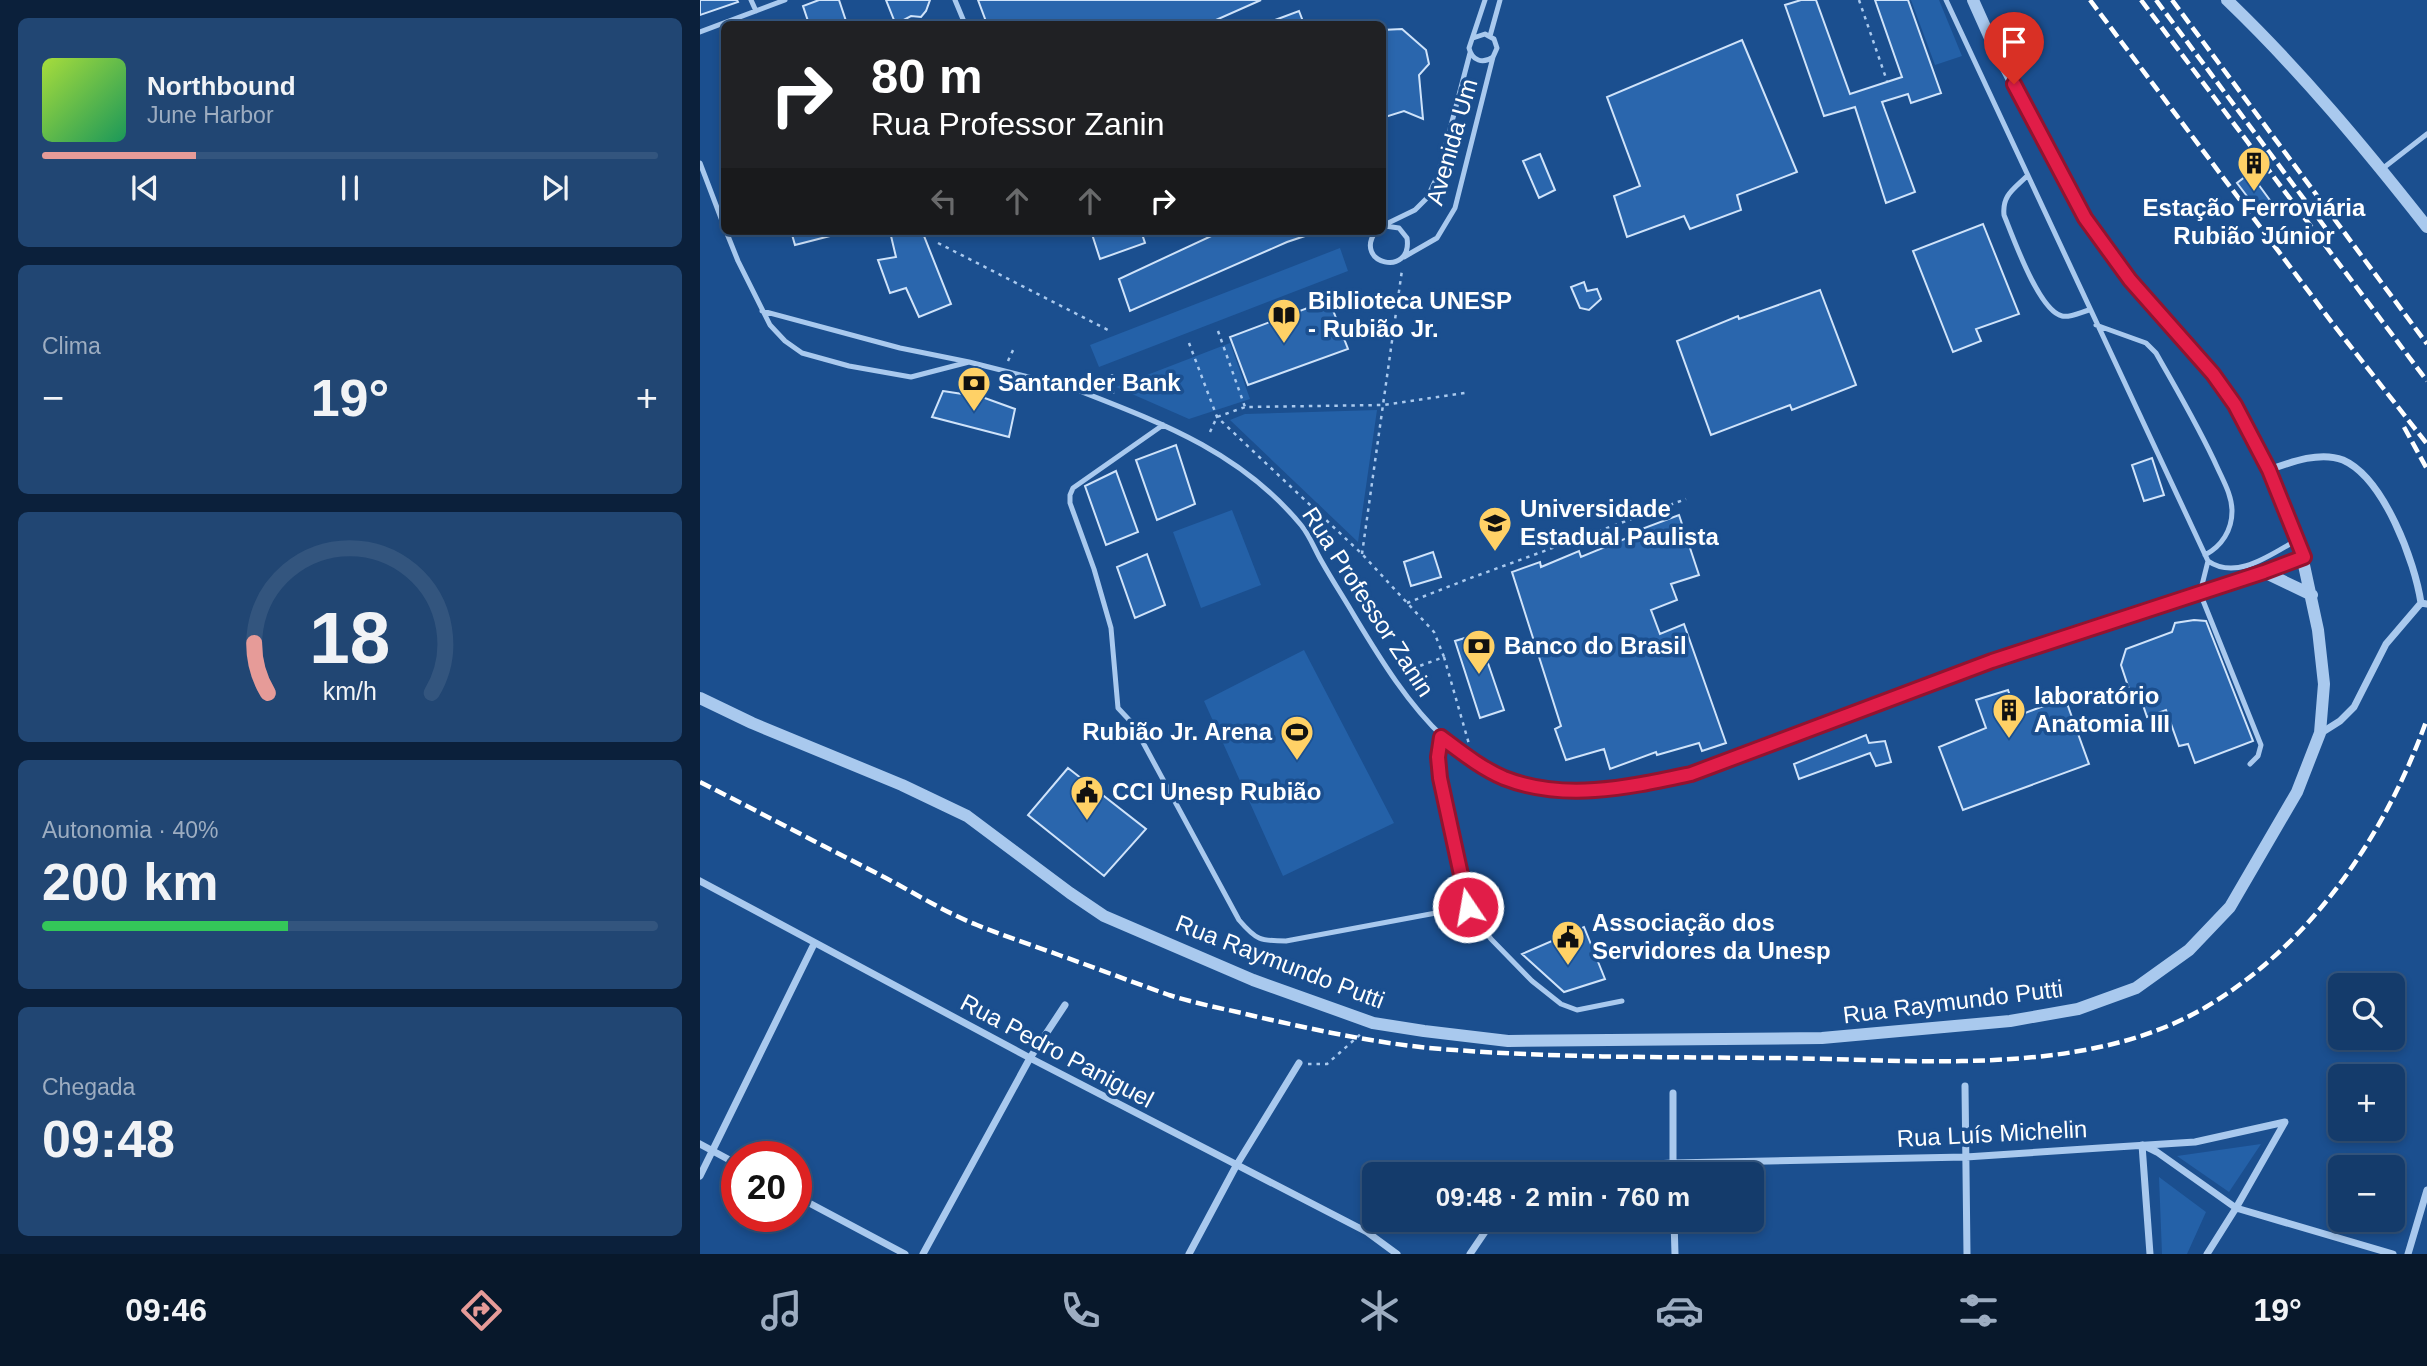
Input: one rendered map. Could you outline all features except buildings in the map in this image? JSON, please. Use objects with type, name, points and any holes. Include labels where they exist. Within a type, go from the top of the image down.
[{"type":"street","name":"Rua Raymundo Putti","points":[[700,698],[967,816],[1104,916],[1253,980],[1373,1023],[1508,1041],[1822,1038],[2010,1021],[2078,1009],[2136,988],[2189,950],[2230,907],[2297,792],[2320,733],[2324,684],[2312,595],[2298,539],[2269,470],[2235,405],[2213,374],[2130,280],[2085,218],[2003,63],[1973,0]]},
{"type":"street","points":[[2227,0],[2265,37],[2382,169],[2427,227]]},
{"type":"street","points":[[2269,470],[2318,456],[2341,460],[2358,469],[2375,489],[2399,530],[2424,603],[2386,644],[2354,707],[2340,721],[2320,733]]},
{"type":"street","points":[[2264,572],[2312,595]]},
{"type":"street","name":"Rua Pedro Paniguel","points":[[700,881],[1030,1058],[1367,1232],[1397,1254]]},
{"type":"street","points":[[700,1176],[814,944]]},
{"type":"street","points":[[923,1254],[1030,1058],[1065,1005]]},
{"type":"street","points":[[1189,1254],[1236,1166],[1299,1063]]},
{"type":"street","points":[[1965,1086],[1967,1254]]},
{"type":"street","points":[[1672,1162],[1673,1093]]},
{"type":"street","name":"Rua Luís Michelin","points":[[1721,1162],[1966,1157],[2195,1142],[2285,1122],[2207,1254]]},
{"type":"street","points":[[700,1144],[721,1155]]},
{"type":"street","points":[[2150,1254],[2142,1145],[2157,1152],[2236,1208],[2393,1254]]},
{"type":"street","points":[[2408,1254],[2427,1190]]},
{"type":"street","points":[[812,1205],[905,1254]]},
{"type":"street","points":[[1470,1254],[1485,1232]]},
{"type":"street","points":[[1674,1232],[1675,1254]]},
{"type":"lane","points":[[751,0],[755,11]]},
{"type":"lane","points":[[729,21],[785,0]]},
{"type":"lane","points":[[955,0],[964,21]]},
{"type":"lane","points":[[1474,37],[1485,0]]},
{"type":"lane","points":[[1490,36],[1479,34],[1470,42],[1471,53],[1478,61],[1493,57],[1497,48],[1490,36],[1500,0]]},
{"type":"lane","points":[[1946,0],[2207,558],[2227,570],[2240,568],[2270,556],[2298,539]]},
{"type":"lane","points":[[700,32],[721,24]]},
{"type":"lane","name":"Avenida Um","points":[[1386,224],[1415,210],[1427,198],[1438,175],[1471,53]]},
{"type":"lane","name":"Avenida Um","points":[[1404,257],[1437,238],[1455,208],[1493,57]]},
{"type":"lane","points":[[2382,169],[2427,134]]},
{"type":"lane","points":[[700,163],[721,218]]},
{"type":"lane","points":[[2027,176],[2003,204],[2004,215],[2032,283],[2051,309],[2059,315],[2066,316],[2089,310]]},
{"type":"lane","points":[[1373,235],[1370,247],[1376,258],[1387,264],[1399,261],[1404,257],[1408,244],[1404,232],[1393,226],[1386,226]]},
{"type":"lane","points":[[728,235],[770,326],[802,353],[839,364],[911,377],[969,362]]},
{"type":"lane","points":[[762,312],[900,348],[1064,386]]},
{"type":"lane","points":[[2096,325],[2146,343],[2156,353],[2203,434],[2227,488],[2232,513],[2224,539],[2207,558],[2200,593],[2260,745],[2258,756],[2250,764]]},
{"type":"lane","name":"Rua Professor Zanin","points":[[1072,388],[1184,433],[1223,456],[1265,490],[1302,527],[1402,691],[1441,737],[1474,761],[1504,778],[1539,788],[1581,792],[1652,783],[1691,774],[1992,661],[2304,557]]},
{"type":"lane","points":[[1163,425],[1073,488],[1070,503],[1111,628],[1118,708],[1133,724],[1239,920],[1252,935],[1264,941],[1286,940],[1468,907]]},
{"type":"lane","points":[[1441,737],[1438,757],[1440,778],[1468,907],[1492,939],[1532,981],[1560,1004],[1577,1010],[1622,1001]]},
{"type":"path","points":[[1858,0],[1887,81]]},
{"type":"path","points":[[938,243],[1110,331]]},
{"type":"path","points":[[1362,554],[1404,257]]},
{"type":"path","points":[[1218,331],[1245,407]]},
{"type":"path","points":[[1189,343],[1217,417],[1362,554],[1434,632],[1444,657],[1474,761]]},
{"type":"path","points":[[1004,371],[1014,348]]},
{"type":"path","points":[[1111,404],[1114,388],[1112,374]]},
{"type":"path","points":[[1210,432],[1217,417],[1245,407],[1384,405],[1465,393]]},
{"type":"path","points":[[1407,603],[1686,499]]},
{"type":"path","points":[[1414,668],[1444,657]]},
{"type":"path","points":[[1299,1063],[1327,1064],[1373,1023]]},
{"type":"shaded area","points":[[1911,0],[1939,0],[1962,56],[1935,65]]},
{"type":"shaded area","points":[[1340,248],[1348,271],[1099,367],[1090,345]]},
{"type":"shaded area","points":[[1230,343],[1250,399],[1189,419],[1116,387]]},
{"type":"shaded area","points":[[1377,410],[1358,542],[1230,420],[1245,414]]},
{"type":"shaded area","points":[[1232,510],[1261,585],[1201,608],[1173,532]]},
{"type":"shaded area","name":"Rubião Jr. Arena","points":[[1304,650],[1394,823],[1283,876],[1204,701]]},
{"type":"shaded area","points":[[2261,1144],[2229,1192],[2177,1156]]},
{"type":"shaded area","points":[[2159,1177],[2206,1212],[2187,1254],[2162,1254]]},
{"type":"railway","points":[[2090,0],[2333,324],[2427,444]]},
{"type":"railway","points":[[2141,0],[2427,381]]},
{"type":"railway","points":[[2156,0],[2327,230]]},
{"type":"railway","points":[[2172,0],[2427,344]]},
{"type":"railway","points":[[2404,427],[2427,469]]},
{"type":"railway","points":[[700,782],[977,925],[1169,995],[1304,1027],[1405,1045],[1495,1053],[1884,1061],[1997,1060],[2053,1055],[2107,1045],[2158,1030],[2206,1007],[2244,981],[2279,952],[2312,919],[2341,882],[2390,804],[2427,719]]},
{"type":"place","name":"Estação Ferroviária Rubião Júnior","points":[[2254,193]]},
{"type":"place","name":"Biblioteca UNESP - Rubião Jr.","points":[[1284,345]]},
{"type":"place","name":"Santander Bank","points":[[974,413]]},
{"type":"place","name":"Universidade Estadual Paulista","points":[[1495,553]]},
{"type":"place","name":"Banco do Brasil","points":[[1479,676]]},
{"type":"place","name":"laboratório Anatomia III","points":[[2009,740]]},
{"type":"place","name":"Rubião Jr. Arena","points":[[1297,762]]},
{"type":"place","name":"CCI Unesp Rubião","points":[[1087,822]]},
{"type":"place","name":"Associação dos Servidores da Unesp","points":[[1568,967]]},
{"type":"route","points":[[1468,907],[1440,778],[1438,757],[1441,737],[1474,761],[1504,778],[1539,788],[1581,792],[1639,786],[1691,774],[1992,661],[2304,557],[2269,470],[2235,405],[2213,374],[2130,280],[2085,218],[2014,84]]}]
